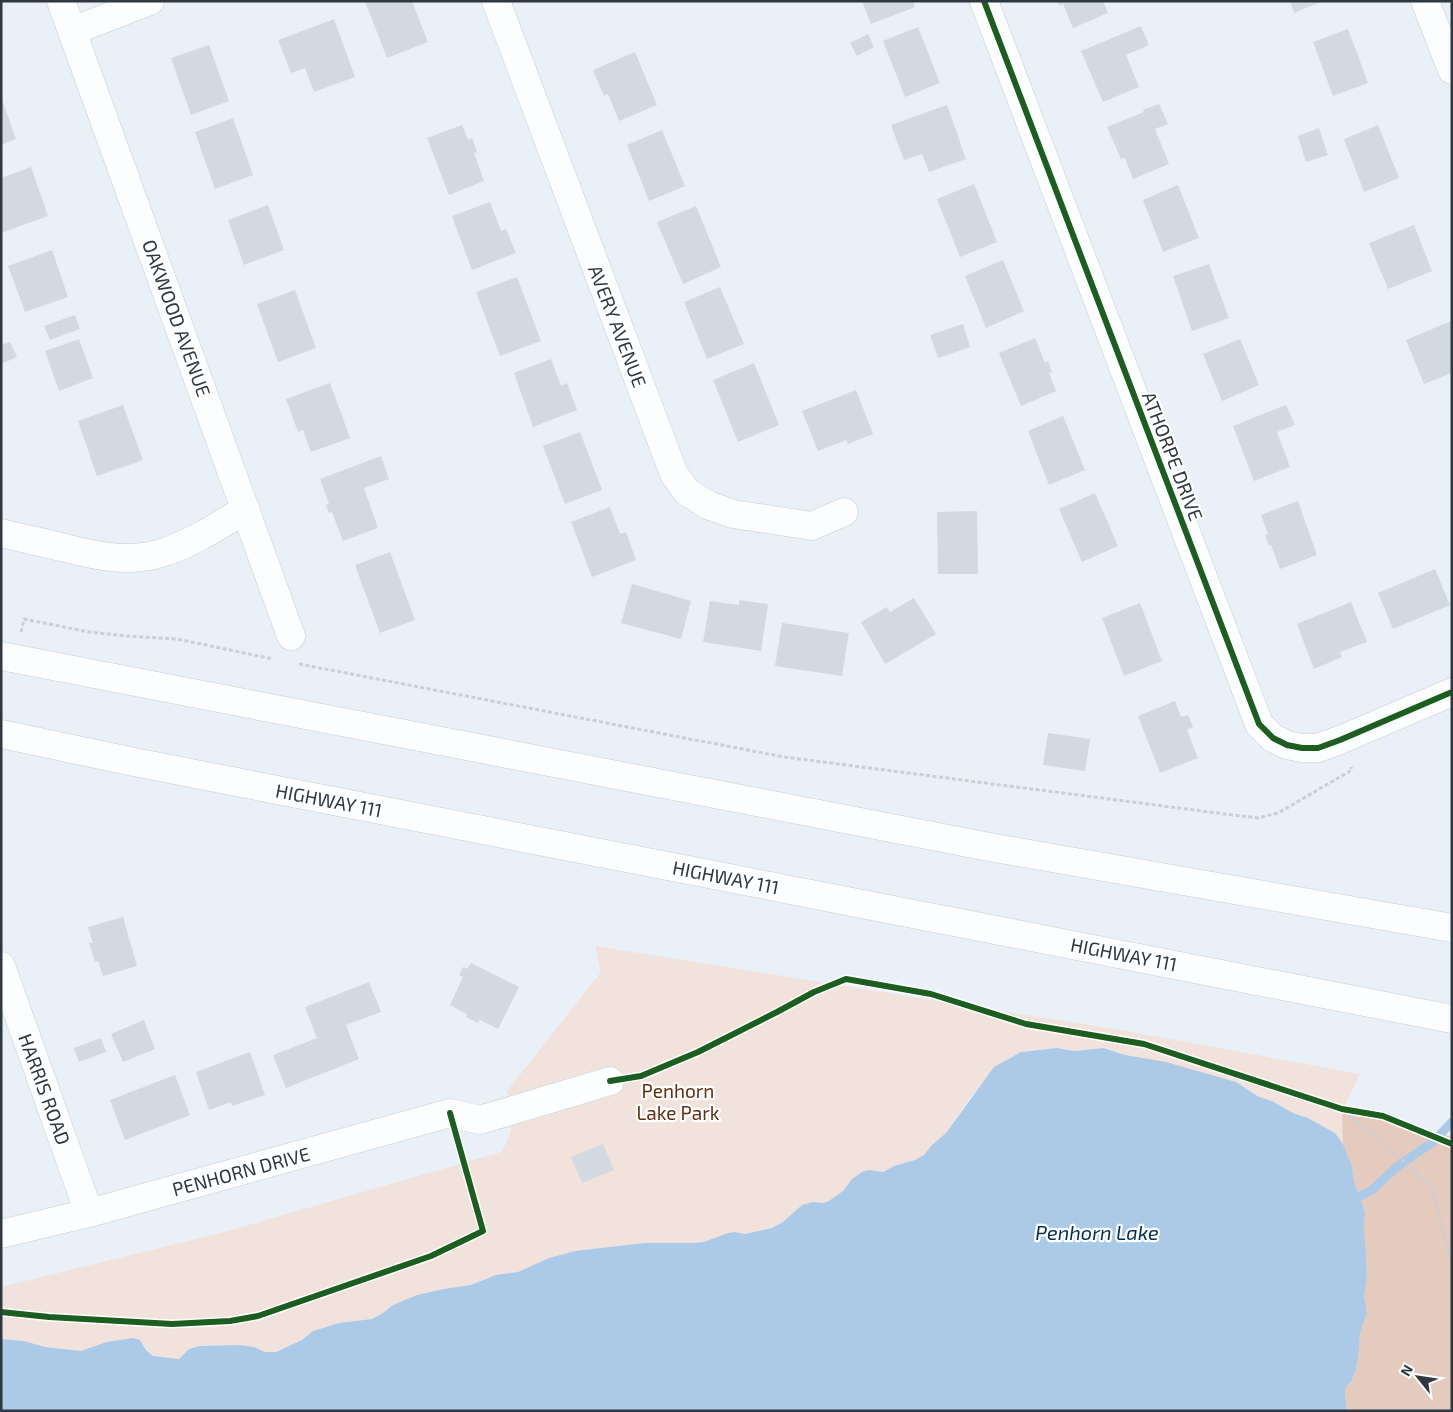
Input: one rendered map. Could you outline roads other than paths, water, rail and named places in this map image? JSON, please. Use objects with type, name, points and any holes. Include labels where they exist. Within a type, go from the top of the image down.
[{"type":"main road","name":"OAKWOOD AVENUE","points":[[61,1],[291,636]]},
{"type":"main road","points":[[72,31],[150,1]]},
{"type":"main road","name":"AVERY AVENUE","points":[[496,1],[674,474],[687,492],[708,505],[733,514],[812,526],[844,512]]},
{"type":"main road","name":"ATHORPE DRIVE","points":[[984,1],[1259,724],[1273,738],[1287,745],[1302,748],[1318,748],[1452,692]]},
{"type":"main road","points":[[1425,1],[1452,70]]},
{"type":"main road","points":[[1,533],[97,556],[128,559],[158,554],[183,544],[215,528],[246,509]]},
{"type":"main road","points":[[1,656],[984,846],[1452,928]]},
{"type":"main road","name":"HIGHWAY 111","points":[[1,734],[134,762],[1452,1019]]},
{"type":"main road","name":"HARRIS ROAD","points":[[1,966],[89,1213]]},
{"type":"main road","name":"PENHORN DRIVE","points":[[1,1234],[89,1213],[450,1113],[480,1120],[610,1080]]},
{"type":"water","name":"Penhorn Lake","points":[[1057,1048],[1074,1051],[1104,1048],[1125,1055],[1166,1062],[1236,1082],[1259,1097],[1308,1118],[1335,1133],[1343,1144],[1352,1167],[1354,1181],[1365,1213],[1367,1275],[1364,1296],[1367,1313],[1360,1333],[1356,1369],[1352,1380],[1346,1387],[1347,1411],[1,1411],[1,1339],[81,1351],[107,1342],[133,1338],[140,1340],[146,1350],[153,1356],[179,1359],[189,1349],[199,1346],[239,1345],[254,1347],[265,1352],[276,1352],[302,1340],[313,1331],[339,1323],[372,1319],[393,1305],[417,1295],[471,1285],[496,1275],[518,1272],[549,1258],[575,1251],[644,1243],[704,1242],[728,1233],[745,1234],[772,1228],[783,1222],[802,1205],[829,1201],[843,1191],[852,1179],[862,1172],[869,1170],[883,1172],[924,1155],[946,1133],[994,1067],[1021,1052]]},
{"type":"waterway","points":[[1351,1202],[1373,1189],[1398,1166],[1433,1142],[1452,1122]]},
{"type":"park label","name":"Penhorn Lake Park","points":[[678,1101]]}]
